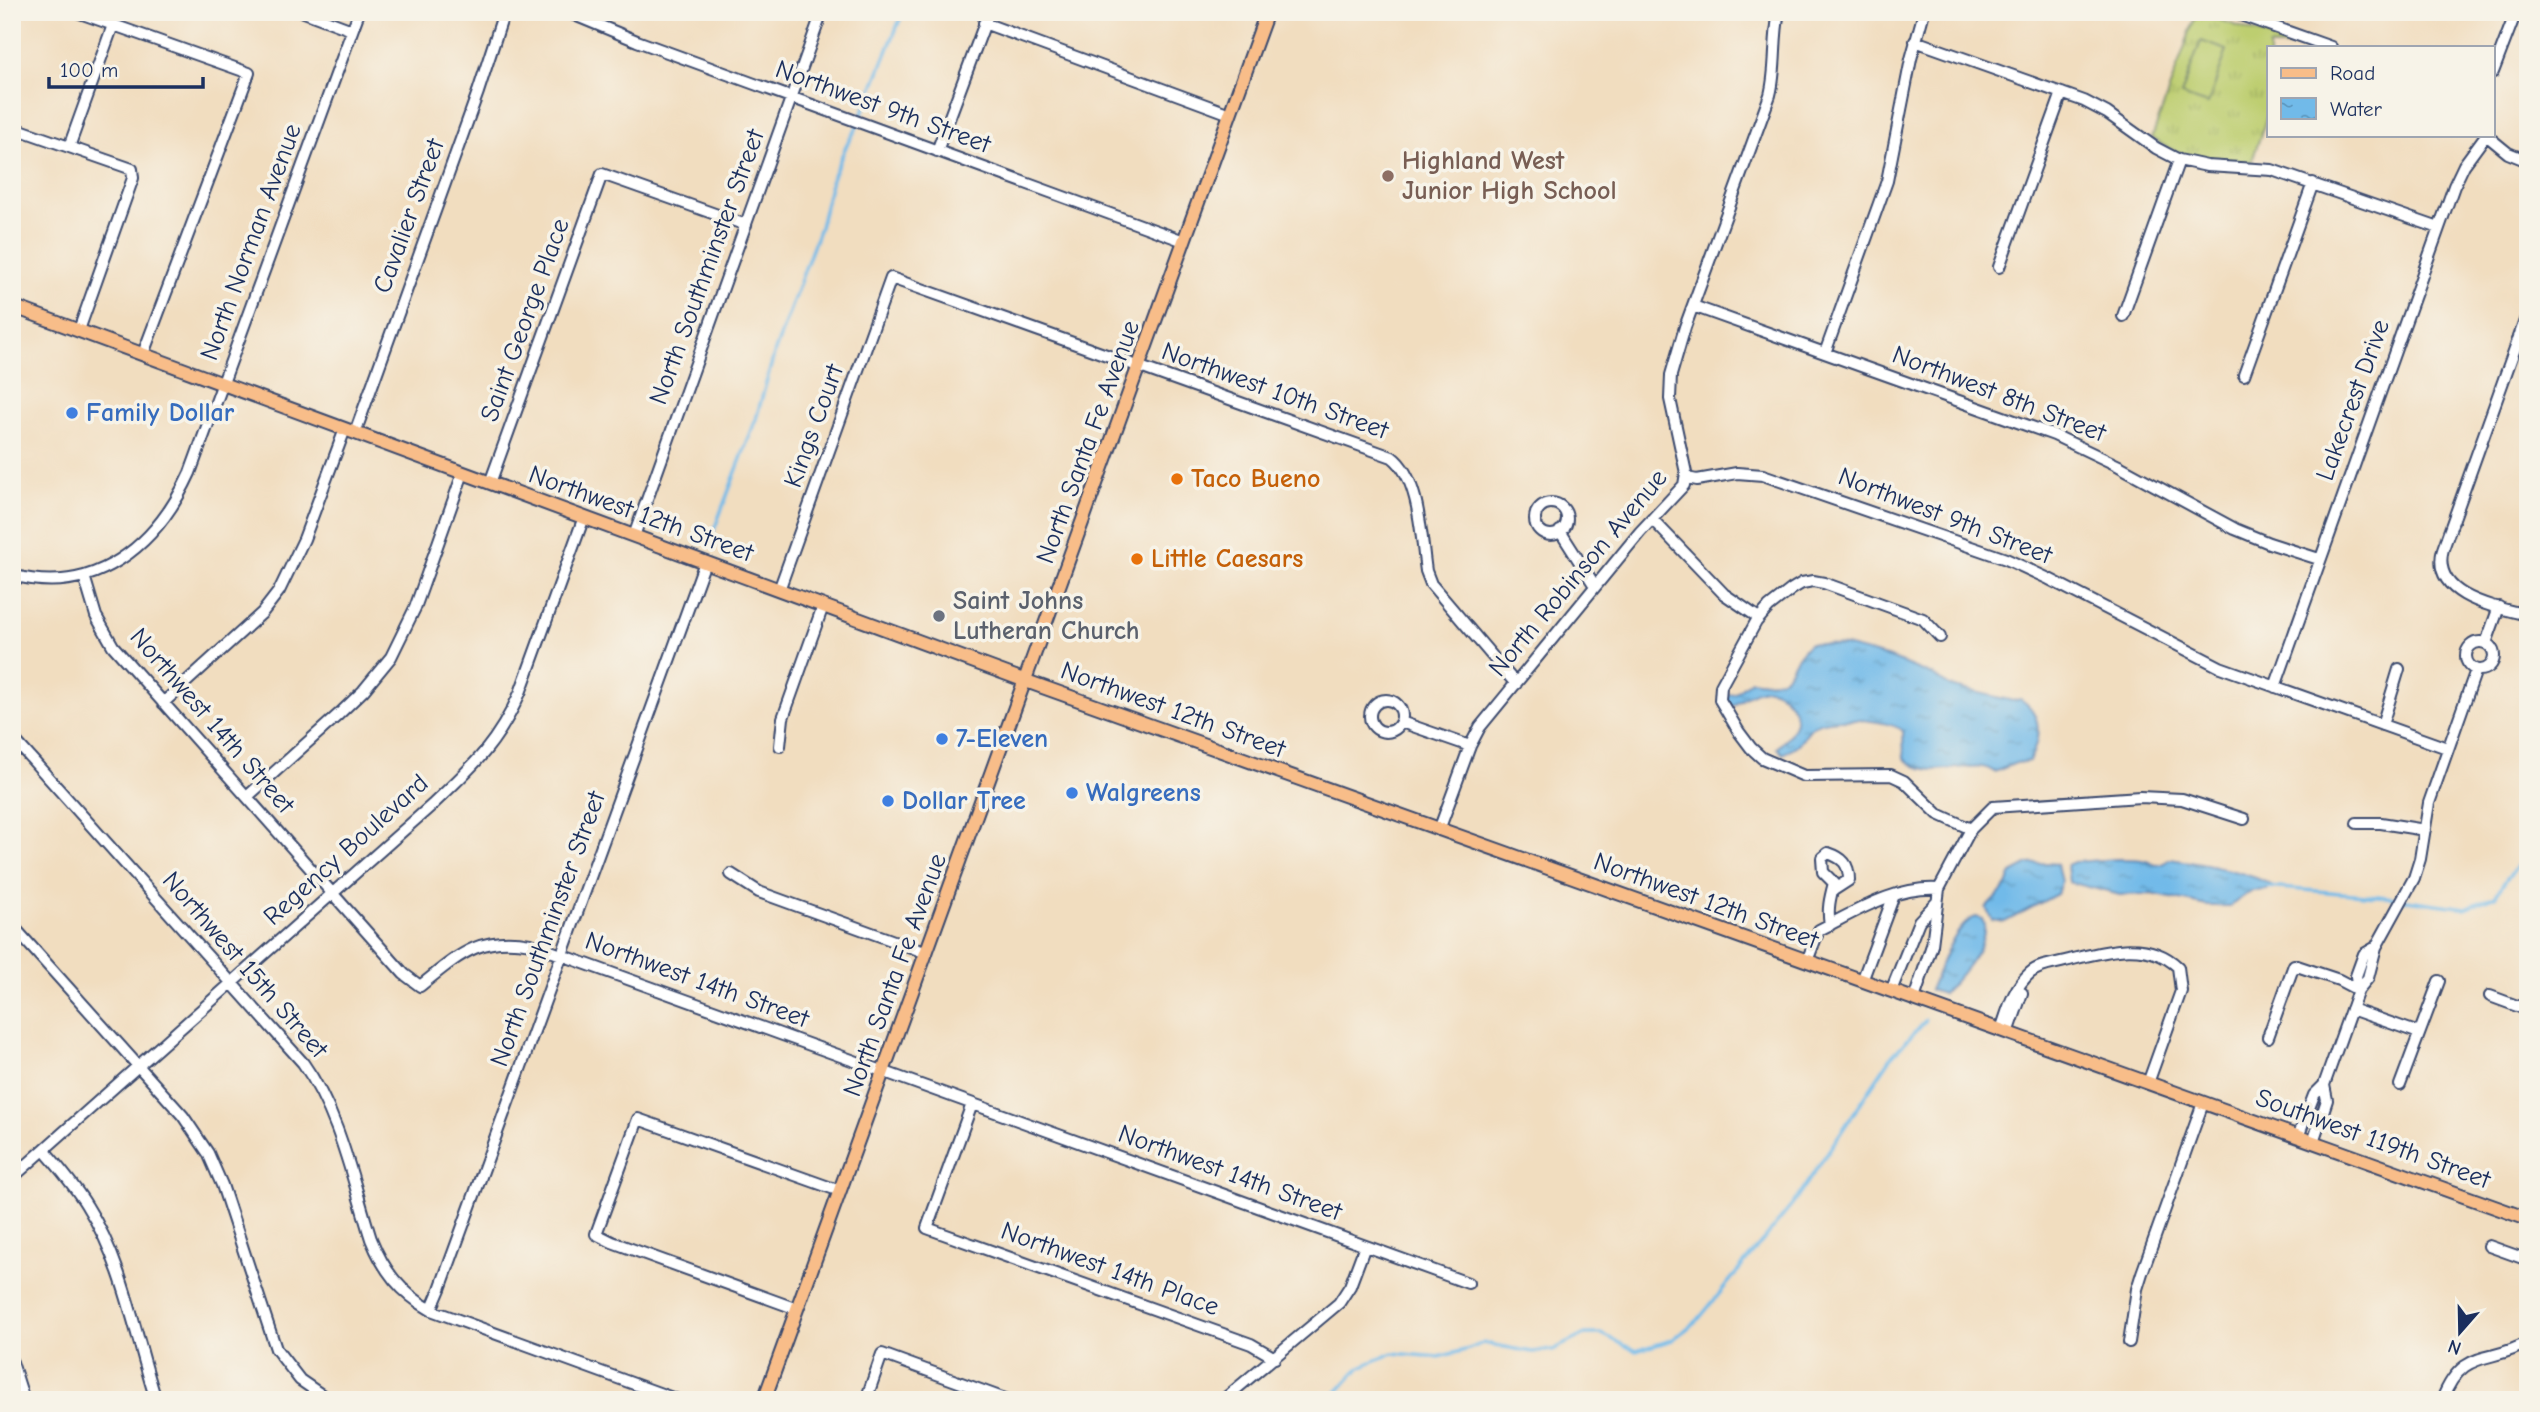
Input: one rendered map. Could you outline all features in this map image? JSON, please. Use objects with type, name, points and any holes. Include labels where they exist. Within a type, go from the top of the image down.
[{"type":"main road","name":"North Santa Fe Avenue","points":[[764,1400],[1267,12]]},
{"type":"main road","name":"Northwest 12th Street","points":[[12,306],[1026,681],[2203,1103]]},
{"type":"main road","name":"Southwest 119th Street","points":[[2203,1103],[2528,1219]]},
{"type":"street","points":[[77,12],[248,73],[143,354]]},
{"type":"street","points":[[304,12],[352,30]]},
{"type":"street","name":"North Norman Avenue","points":[[12,575],[45,581],[63,581],[114,564],[133,551],[151,533],[174,504],[190,473],[359,12]]},
{"type":"street","name":"Northwest 9th Street","points":[[568,12],[637,41],[1184,242]]},
{"type":"street","name":"North Southminster Street","points":[[634,536],[822,12]]},
{"type":"street","points":[[937,151],[989,12]]},
{"type":"street","name":"North Robinson Avenue","points":[[1439,830],[1470,746],[1480,727],[1595,586],[1680,490],[1687,478],[1670,392],[1676,357],[1770,95],[1779,12]]},
{"type":"street","points":[[1825,353],[1887,181],[1915,41],[1924,12]]},
{"type":"street","points":[[2232,12],[2328,46]]},
{"type":"street","points":[[2494,69],[2516,12]]},
{"type":"street","name":"Cavalier Street","points":[[163,703],[262,613],[279,591],[350,431],[478,92],[503,13]]},
{"type":"street","points":[[984,23],[1230,114]]},
{"type":"street","points":[[69,147],[113,25]]},
{"type":"street","points":[[1915,41],[2062,93],[2107,113],[2143,141],[2179,160],[2207,166],[2272,170],[2439,228]]},
{"type":"street","points":[[1999,267],[2062,93]]},
{"type":"street","points":[[12,127],[132,169],[133,178],[79,330]]},
{"type":"street","name":"Lakecrest Drive","points":[[2275,687],[2459,175],[2485,136]]},
{"type":"street","points":[[2487,136],[2508,153],[2528,161]]},
{"type":"street","points":[[2123,316],[2179,160]]},
{"type":"street","name":"Saint George Place","points":[[489,483],[602,174],[746,225]]},
{"type":"street","points":[[2244,375],[2313,183]]},
{"type":"street","name":"Northwest 10th Street","points":[[891,278],[1387,454],[1398,461],[1411,483],[1426,570],[1431,584],[1516,684]]},
{"type":"street","name":"Kings Court","points":[[779,590],[891,278]]},
{"type":"street","name":"Northwest 8th Street","points":[[1693,306],[2054,435],[2107,460],[2235,529],[2319,559]]},
{"type":"street","points":[[2528,312],[2441,558],[2442,574],[2450,585],[2464,594],[2528,615]]},
{"type":"street","points":[[248,796],[363,691],[391,657],[415,608],[463,473]]},
{"type":"street","name":"Northwest 9th Street","points":[[1687,478],[1698,480],[1737,473],[1763,475],[2006,559],[2220,667],[2447,748]]},
{"type":"street","name":"Regency Boulevard","points":[[12,1178],[232,984],[480,758],[498,737],[520,694],[584,517]]},
{"type":"street","points":[[1652,519],[1724,594],[1759,618]]},
{"type":"street","points":[[1560,531],[1595,586]]},
{"type":"street","name":"North Southminster Street","points":[[431,1310],[705,562]]},
{"type":"street","name":"Northwest 14th Street","points":[[84,576],[96,616],[113,646],[404,974],[420,986],[458,954],[490,942],[519,941],[1468,1283]]},
{"type":"street","points":[[1940,637],[1923,619],[1813,581],[1792,589],[1759,618],[1721,686],[1720,700],[1751,748],[1762,758],[1804,776],[1891,775],[1904,781],[1938,814],[1971,829]]},
{"type":"street","points":[[780,746],[783,718],[823,606]]},
{"type":"street","points":[[2486,643],[2499,607]]},
{"type":"street","points":[[2486,643],[2491,647],[2494,658],[2488,668],[2476,670],[2466,661],[2465,653],[2472,644],[2486,643]]},
{"type":"street","points":[[2382,725],[2399,669]]},
{"type":"street","points":[[2298,1137],[2314,1095],[2324,1085],[2358,990],[2356,976],[2364,954],[2375,947],[2414,878],[2429,803],[2476,670]]},
{"type":"street","points":[[1401,722],[1470,746]]},
{"type":"street","name":"Northwest 15th Street","points":[[12,737],[290,1047],[317,1082],[336,1125],[379,1259],[396,1284],[431,1310],[678,1400]]},
{"type":"street","points":[[1914,999],[1933,945],[1939,889],[1971,829],[1993,807],[2140,797],[2182,799],[2244,818]]},
{"type":"street","points":[[2357,823],[2381,823],[2425,830]]},
{"type":"street","points":[[731,874],[759,892],[927,953]]},
{"type":"street","points":[[1807,961],[1819,930],[1881,899],[1922,888],[1939,889]]},
{"type":"street","points":[[1830,925],[1827,907],[1832,891]]},
{"type":"street","points":[[1862,981],[1894,895]]},
{"type":"street","points":[[1891,991],[1919,921],[1937,902]]},
{"type":"street","points":[[12,925],[183,1116],[208,1153],[222,1185],[276,1349],[300,1380],[329,1400]]},
{"type":"street","points":[[2004,1032],[2024,981],[2038,968],[2116,949],[2136,948],[2173,962],[2178,967],[2181,991],[2148,1083]]},
{"type":"street","points":[[2268,1037],[2294,965],[2339,980],[2358,990]]},
{"type":"street","points":[[2399,1085],[2439,981]]},
{"type":"street","points":[[2490,996],[2528,1010]]},
{"type":"street","points":[[2351,1009],[2419,1033]]},
{"type":"street","points":[[2313,1142],[2327,1100],[2324,1085]]},
{"type":"street","points":[[2129,1342],[2140,1281],[2203,1103]]},
{"type":"street","name":"Northwest 14th Place","points":[[972,1104],[927,1228],[1251,1344],[1275,1358]]},
{"type":"street","points":[[797,1309],[596,1234],[638,1119],[841,1191]]},
{"type":"street","points":[[44,1150],[88,1206],[108,1245],[156,1400]]},
{"type":"street","points":[[1223,1400],[1345,1296],[1365,1246]]},
{"type":"street","points":[[2489,1246],[2528,1260]]},
{"type":"street","points":[[2442,1400],[2447,1385],[2468,1363],[2528,1342]]},
{"type":"street","points":[[866,1400],[882,1354],[1008,1400]]},
{"type":"street","points":[[13,1365],[24,1400]]},
{"type":"green space","points":[[2197,12],[2290,44],[2267,46],[2267,116],[2252,161],[2200,158],[2175,151],[2152,138]]},
{"type":"green space","points":[[2201,41],[2227,50],[2208,104],[2181,95]]},
{"type":"water","points":[[1810,643],[1845,646],[1890,658],[1932,675],[1950,686],[2013,701],[2020,699],[2033,712],[2038,728],[2036,745],[2029,761],[1994,772],[1975,766],[1926,769],[1914,766],[1904,758],[1903,731],[1886,724],[1858,720],[1819,723],[1810,729],[1797,745],[1783,754],[1777,748],[1791,732],[1796,721],[1794,710],[1786,699],[1776,691],[1765,689],[1731,707],[1726,695],[1735,693],[1751,680],[1766,682],[1783,677]]},
{"type":"water","points":[[2170,859],[2194,863],[2236,872],[2271,885],[2267,890],[2251,891],[2230,906],[2208,906],[2152,894],[2120,895],[2069,882],[2067,865],[2074,862],[2142,860],[2156,865]]},
{"type":"water","points":[[2029,864],[2057,864],[2061,882],[2057,894],[2005,922],[1992,920],[1986,908],[2007,886],[2012,873]]},
{"type":"water","points":[[1976,917],[1982,919],[1984,928],[1979,948],[1943,994],[1930,990],[1955,937],[1968,921]]},
{"type":"waterway","points":[[709,543],[756,419],[775,351],[820,227],[832,178],[856,129],[903,12]]},
{"type":"waterway","points":[[2266,887],[2378,896],[2466,908],[2495,896],[2522,862],[2528,862]]},
{"type":"waterway","points":[[1330,1400],[1360,1367],[1393,1353],[1439,1357],[1483,1343],[1532,1352],[1553,1350],[1585,1334],[1602,1334],[1636,1351],[1672,1340],[1697,1321],[1793,1204],[1892,1056],[1926,1020]]},
{"type":"place","name":"Highland West Junior High School","points":[[1388,176]]},
{"type":"place","name":"Family Dollar","points":[[72,413]]},
{"type":"place","name":"Taco Bueno","points":[[1177,479]]},
{"type":"place","name":"Little Caesars","points":[[1137,559]]},
{"type":"place","name":"Saint Johns Lutheran Church","points":[[939,616]]},
{"type":"place","name":"7-Eleven","points":[[942,739]]},
{"type":"place","name":"Walgreens","points":[[1072,793]]},
{"type":"place","name":"Dollar Tree","points":[[888,801]]}]
